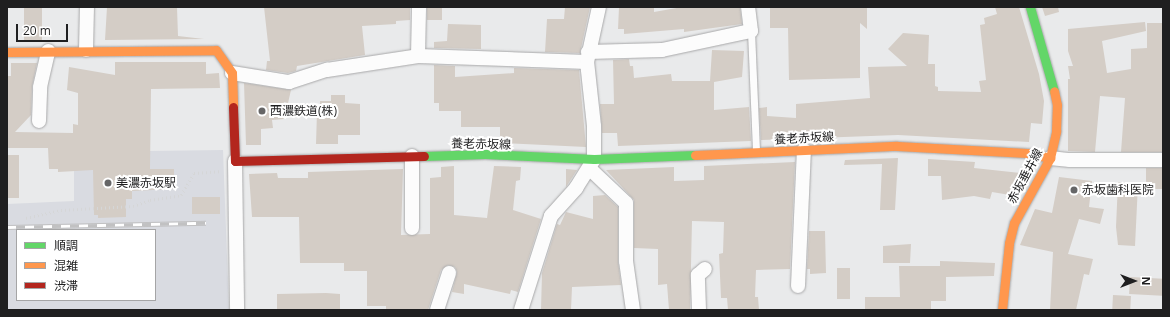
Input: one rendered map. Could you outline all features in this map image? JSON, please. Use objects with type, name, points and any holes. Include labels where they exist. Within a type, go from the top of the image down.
[{"type":"main road","name":"赤坂垂井線","points":[[1002,310],[1009,243],[1014,223],[1050,158],[1056,131],[1056,105],[1051,75],[1030,7]]},
{"type":"main road","points":[[7,52],[86,50],[216,50],[226,61],[232,73],[235,161]]},
{"type":"main road","name":"養老赤坂線","points":[[235,161],[485,154],[591,163],[756,152],[897,146],[1027,154],[1050,158]]},
{"type":"street","points":[[86,50],[87,7]]},
{"type":"street","points":[[418,56],[419,7]]},
{"type":"street","points":[[521,310],[551,216],[576,188],[591,163],[594,126],[587,57],[599,7]]},
{"type":"street","points":[[232,73],[289,82],[327,70],[418,56],[587,57],[662,50],[751,31],[748,7]]},
{"type":"street","points":[[40,121],[40,88],[48,51]]},
{"type":"street","points":[[798,286],[804,150]]},
{"type":"street","points":[[412,156],[412,228]]},
{"type":"street","points":[[1050,158],[1070,160],[1163,160]]},
{"type":"street","points":[[235,161],[237,310]]},
{"type":"street","points":[[591,163],[626,203],[626,261],[633,310]]},
{"type":"street","points":[[699,310],[698,275],[706,269]]},
{"type":"street","points":[[437,310],[449,273]]},
{"type":"lane","points":[[751,31],[756,152]]},
{"type":"path","points":[[26,218],[61,210],[133,206],[150,200],[180,195],[194,173],[220,171],[235,161]]},
{"type":"shaded area","points":[[223,150],[229,310],[7,310],[7,204],[74,201],[74,152]]},
{"type":"building","points":[[24,7],[42,7],[42,40],[24,40]]},
{"type":"building","points":[[107,7],[177,7],[178,36],[204,39],[105,40]]},
{"type":"building","points":[[264,7],[410,7],[410,20],[396,21],[396,24],[362,26],[365,55],[297,66],[296,71],[288,73],[266,70],[267,61],[270,61]]},
{"type":"building","points":[[427,7],[442,7],[442,20],[427,20]]},
{"type":"building","points":[[565,7],[590,7],[580,53],[545,52],[547,19],[564,19]]},
{"type":"building","points":[[619,7],[654,7],[654,12],[682,7],[740,7],[742,24],[684,32],[684,29],[624,34],[624,29],[618,29]]},
{"type":"building","points":[[770,7],[867,7],[867,29],[860,23],[860,78],[789,80],[788,28],[770,28]]},
{"type":"building","points":[[995,7],[1019,7],[1039,74],[1044,101],[1042,124],[1031,123],[1029,142],[898,135],[761,140],[759,108],[767,107],[767,116],[796,118],[796,104],[870,98],[868,67],[907,66],[888,49],[903,33],[929,35],[928,64],[935,64],[935,86],[938,87],[938,91],[981,92],[979,81],[986,80],[980,25],[985,24],[984,18],[997,14]]},
{"type":"building","points":[[1042,7],[1058,7],[1059,12],[1045,16]]},
{"type":"building","points":[[1145,22],[1146,31],[1102,41],[1107,73],[1131,69],[1131,49],[1147,48],[1147,23],[1163,23],[1162,152],[1121,152],[1125,98],[1100,96],[1095,152],[1068,151],[1068,79],[1070,79],[1068,66],[1073,66],[1068,51],[1068,29]]},
{"type":"building","points":[[448,24],[481,25],[481,49],[434,48],[434,42],[447,41]]},
{"type":"building","points":[[712,50],[744,51],[742,77],[714,82],[714,110],[749,107],[751,141],[618,146],[617,133],[602,133],[600,104],[614,104],[613,60],[629,59],[630,66],[633,66],[634,78],[671,74],[672,81],[710,81]]},
{"type":"building","points":[[115,62],[206,62],[206,74],[219,73],[220,88],[151,89],[150,169],[174,169],[174,189],[132,191],[132,199],[126,199],[126,217],[98,218],[98,215],[94,215],[93,170],[58,172],[58,169],[49,169],[48,148],[7,148],[7,76],[11,76],[11,63],[37,63],[32,87],[31,115],[15,132],[73,133],[73,124],[78,125],[78,93],[67,90],[69,67],[115,75]]},
{"type":"building","points":[[434,65],[455,66],[455,77],[514,73],[514,68],[579,70],[586,147],[500,143],[500,127],[461,127],[461,111],[439,111],[439,103],[434,103]]},
{"type":"building","name":"西濃鉄道(株)","points":[[244,83],[291,90],[288,103],[284,102],[284,119],[272,120],[273,128],[261,129],[261,145],[246,145]]},
{"type":"building","points":[[331,95],[345,95],[345,103],[360,104],[360,135],[338,135],[338,144],[316,144],[317,112],[320,112],[320,101],[331,101]]},
{"type":"building","points":[[7,155],[19,155],[19,198],[7,198]]},
{"type":"building","points":[[898,158],[895,210],[880,210],[882,164],[844,165],[845,160]]},
{"type":"building","points":[[928,159],[975,162],[974,168],[1021,173],[1016,196],[992,192],[990,199],[974,196],[942,200],[941,176],[928,176]]},
{"type":"building","points":[[795,162],[790,269],[756,270],[755,297],[758,297],[759,310],[728,310],[727,298],[721,298],[719,254],[723,253],[724,222],[692,221],[690,310],[669,310],[667,284],[658,285],[658,249],[634,248],[634,200],[606,170],[674,167],[674,181],[704,180],[704,166]]},
{"type":"building","points":[[454,166],[454,215],[487,218],[494,166],[521,167],[520,180],[516,181],[513,210],[541,219],[518,292],[511,290],[510,294],[464,284],[464,294],[452,292],[457,272],[455,267],[448,265],[441,270],[428,310],[386,310],[386,306],[367,306],[367,271],[344,271],[344,263],[300,263],[299,217],[252,217],[249,174],[277,173],[278,178],[308,178],[308,172],[403,169],[401,235],[430,234],[430,178],[441,177],[441,167]]},
{"type":"building","points":[[1146,168],[1163,168],[1163,189],[1146,189]]},
{"type":"building","points":[[566,169],[577,170],[566,187]]},
{"type":"building","points":[[1059,177],[1092,181],[1089,207],[1104,209],[1100,224],[1079,219],[1068,254],[1093,259],[1089,275],[1084,274],[1076,310],[1050,310],[1053,252],[1020,245],[1035,209],[1052,213]]},
{"type":"building","points":[[1118,182],[1138,184],[1135,246],[1118,245],[1116,227]]},
{"type":"building","points":[[605,195],[618,207],[618,261],[621,285],[572,287],[571,310],[541,310],[542,273],[557,224],[560,225],[566,212],[593,219],[593,196]]},
{"type":"building","points":[[192,197],[220,197],[220,214],[192,214]]},
{"type":"building","points":[[809,231],[825,231],[826,273],[810,274],[810,269],[807,269]]},
{"type":"building","points":[[911,244],[910,263],[883,263],[883,246]]},
{"type":"building","points":[[940,261],[995,263],[994,276],[946,277],[946,301],[931,301],[931,310],[865,310],[865,297],[900,297],[899,266],[940,266]]},
{"type":"building","points":[[837,268],[850,268],[850,299],[837,299]]},
{"type":"building","points":[[1130,277],[1163,279],[1162,296],[1129,294]]},
{"type":"building","points":[[277,294],[340,294],[340,310],[277,310]]},
{"type":"building","points":[[1113,295],[1131,296],[1130,310],[1112,310]]},
{"type":"railway","points":[[7,227],[206,223]]},
{"type":"traffic: fast","points":[[1030,7],[1054,91]]},
{"type":"traffic: fast","points":[[424,156],[485,154],[594,159],[695,155]]},
{"type":"traffic: slow","points":[[7,52],[216,50],[232,73],[233,107]]},
{"type":"traffic: slow","points":[[1002,310],[1009,243],[1014,223],[1050,158],[1056,131],[1057,105],[1054,91]]},
{"type":"traffic: slow","points":[[695,155],[897,146],[1027,153],[1050,158]]},
{"type":"traffic: jam","points":[[233,107],[235,161],[424,156]]},
{"type":"place","name":"西濃鉄道(株)","points":[[262,111]]},
{"type":"place","name":"美濃赤坂駅","points":[[108,183]]},
{"type":"place","name":"赤坂歯科医院","points":[[1074,190]]}]
